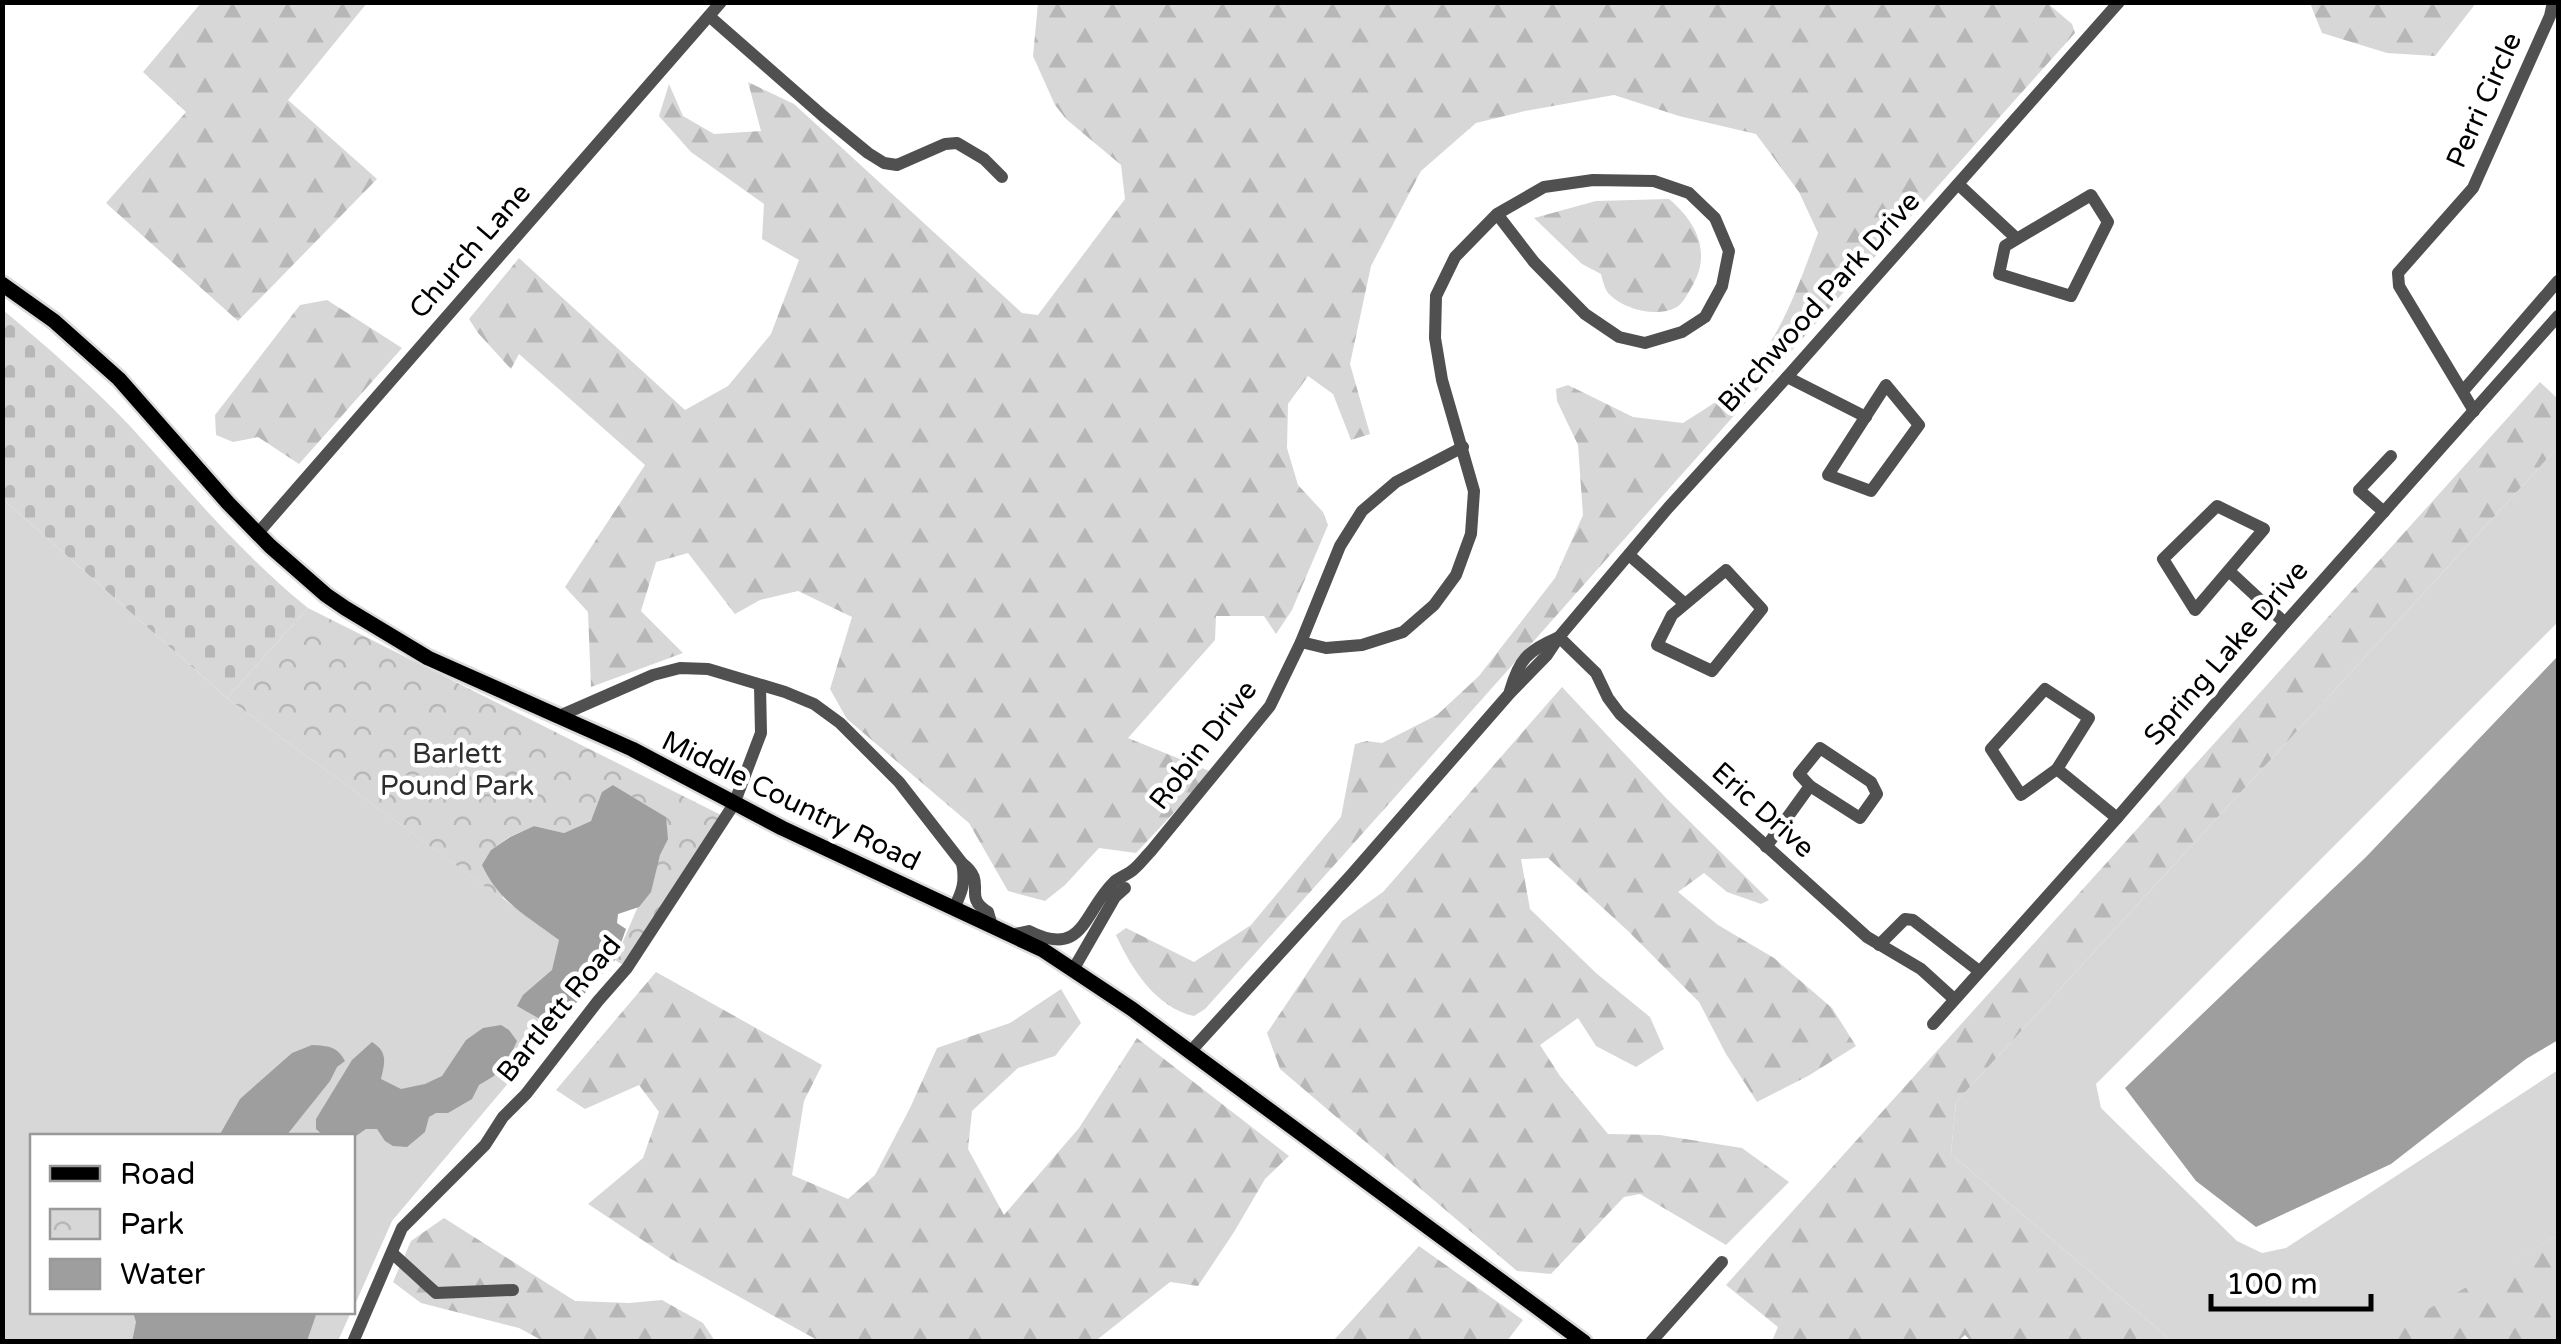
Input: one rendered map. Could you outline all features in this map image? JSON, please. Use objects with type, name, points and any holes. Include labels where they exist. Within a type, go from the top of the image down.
[{"type":"main road","name":"Middle Country Road","points":[[2,284],[54,321],[119,379],[196,469],[326,595],[428,658],[657,762],[734,804],[1042,950],[1132,1009],[1584,1342]]},
{"type":"street","name":"Church Lane","points":[[258,533],[721,2]]},
{"type":"street","name":"Birchwood Park Drive","points":[[1190,1052],[1510,693],[1544,668],[1559,637],[1668,508],[2119,2]]},
{"type":"street","name":"Perri Circle","points":[[2474,411],[2398,286],[2398,274],[2472,188],[2554,13]]},
{"type":"street","points":[[709,16],[823,116],[884,163],[897,165],[945,144],[957,143],[984,158],[1002,177]]},
{"type":"street","points":[[1301,642],[1326,648],[1362,645],[1403,632],[1434,605],[1456,576],[1471,534],[1474,491],[1442,380],[1435,338],[1436,296],[1455,257],[1497,214],[1544,186],[1593,180],[1654,181],[1690,193],[1715,218],[1729,251],[1722,286],[1705,317],[1682,332],[1646,343],[1618,337],[1585,314],[1534,262],[1497,214]]},
{"type":"street","points":[[1958,184],[2016,238]]},
{"type":"street","points":[[2091,195],[2108,222],[2071,296],[1999,274],[2005,246],[2016,238],[2091,195]]},
{"type":"street","points":[[2462,391],[2558,280]]},
{"type":"street","name":"Spring Lake Drive","points":[[1932,1024],[2558,316]]},
{"type":"street","points":[[1788,377],[1866,417]]},
{"type":"street","points":[[1886,384],[1919,425],[1871,491],[1828,475],[1866,417],[1886,384]]},
{"type":"street","name":"Robin Drive","points":[[1073,970],[1121,900],[1133,870],[1270,706],[1340,546],[1362,511],[1396,482],[1463,447]]},
{"type":"street","points":[[2384,512],[2359,490],[2391,456]]},
{"type":"street","points":[[2217,506],[2264,530],[2229,571],[2195,610],[2163,559],[2217,506]]},
{"type":"street","points":[[1630,555],[1684,604]]},
{"type":"street","points":[[1726,570],[1762,609],[1712,672],[1656,646],[1672,614],[1684,604],[1726,570]]},
{"type":"street","points":[[2229,571],[2285,623]]},
{"type":"street","name":"Birchwood Park Drive","points":[[1510,693],[1517,668],[1534,648],[1559,637]]},
{"type":"street","name":"Eric Drive","points":[[1559,637],[1596,673],[1614,707],[1766,847],[1867,938],[1921,969],[1954,999]]},
{"type":"street","points":[[556,717],[654,675],[680,668],[708,669],[814,704],[840,723],[899,782],[974,874],[974,899],[988,912],[992,926]]},
{"type":"street","name":"Bartlett Road","points":[[353,1342],[402,1228],[485,1145],[627,968],[734,804],[761,733],[760,686]]},
{"type":"street","points":[[2045,690],[2089,718],[2057,769],[2021,795],[1991,748],[2045,690]]},
{"type":"street","points":[[1820,748],[1870,782],[1877,794],[1860,818],[1810,786],[1799,774],[1820,748]]},
{"type":"street","points":[[2057,769],[2117,818]]},
{"type":"street","points":[[1766,847],[1810,786]]},
{"type":"street","points":[[954,908],[964,890],[962,864]]},
{"type":"street","name":"Robin Drive","points":[[1011,935],[1029,930],[1047,940],[1071,936],[1081,930],[1115,880],[1133,870]]},
{"type":"street","points":[[1880,945],[1905,919],[1913,920],[1979,971]]},
{"type":"street","points":[[392,1253],[436,1293],[513,1290]]},
{"type":"street","points":[[1651,1342],[1722,1262]]},
{"type":"green space","points":[[2046,2],[2072,24],[2075,33],[1205,1009],[1194,1016],[1168,1005],[1146,985],[1116,935],[1126,928],[1194,962],[1251,925],[1341,817],[1355,744],[1382,743],[1437,715],[1479,676],[1555,578],[1583,515],[1578,445],[1557,401],[1556,389],[1568,385],[1633,417],[1683,423],[1730,391],[1773,338],[1818,233],[1799,192],[1756,134],[1679,116],[1614,95],[1476,123],[1421,171],[1371,266],[1350,364],[1370,434],[1351,440],[1333,394],[1308,376],[1288,404],[1287,448],[1298,485],[1323,512],[1328,525],[1292,610],[1276,634],[1264,616],[1216,616],[1215,640],[1128,738],[1212,772],[1136,853],[1099,848],[1045,901],[1008,891],[969,823],[847,719],[830,689],[852,617],[798,591],[760,600],[735,614],[688,553],[656,562],[641,611],[683,653],[591,687],[588,612],[565,587],[645,465],[519,354],[511,369],[469,319],[519,258],[685,410],[728,386],[771,334],[799,260],[762,239],[764,204],[691,152],[659,116],[669,84],[683,116],[714,134],[761,131],[748,82],[794,104],[1022,313],[1038,315],[1125,199],[1121,165],[1066,119],[1055,105],[1033,56],[1038,3]]},
{"type":"green space","points":[[201,3],[367,3],[288,100],[377,179],[238,321],[106,203],[186,112],[143,72]]},
{"type":"green space","points":[[2310,3],[2476,3],[2435,56],[2387,53],[2322,33]]},
{"type":"green space","points":[[1669,199],[1688,218],[1701,252],[1697,276],[1688,293],[1677,307],[1660,312],[1642,311],[1617,300],[1607,291],[1601,274],[1582,264],[1534,218],[1596,201]]},
{"type":"green space","points":[[327,300],[402,348],[299,464],[258,437],[233,442],[216,435],[215,415],[300,305]]},
{"type":"green space","points":[[3,310],[99,395],[237,543],[308,608],[227,698],[3,499]]},
{"type":"green space","points":[[2540,382],[2558,399],[2558,447],[1956,1102],[1951,1154],[2172,1341],[1972,1342],[1965,1335],[1957,1342],[1772,1341],[1778,1327],[1726,1285]]},
{"type":"green space","points":[[2558,447],[2558,622],[2096,1084],[2101,1108],[2237,1241],[2262,1253],[2286,1248],[2558,1070],[2558,1235],[2376,1341],[2172,1341],[1951,1154],[1956,1102]]},
{"type":"green space","points":[[3,499],[227,698],[559,940],[606,967],[392,1221],[355,1304],[355,1134],[30,1134],[30,1314],[350,1314],[338,1341],[3,1341]]},
{"type":"green space","name":"Barlett Pound Park","points":[[308,608],[725,817],[627,968],[615,960],[660,855],[666,817],[613,785],[591,821],[564,833],[534,826],[509,837],[491,850],[503,898],[523,914],[227,698]]},
{"type":"green space","points":[[1562,687],[1769,900],[1761,904],[1727,892],[1704,873],[1678,892],[1718,925],[1774,958],[1832,1008],[1856,1046],[1757,1102],[1699,1002],[1548,858],[1521,859],[1530,909],[1596,973],[1650,1017],[1664,1049],[1636,1067],[1596,1046],[1578,1018],[1540,1045],[1608,1134],[1660,1135],[1742,1148],[1789,1182],[1726,1245],[1640,1194],[1624,1197],[1551,1274],[1517,1271],[1280,1069],[1267,1033],[1342,921],[1383,892]]},
{"type":"green space","points":[[656,972],[822,1065],[804,1101],[792,1175],[848,1199],[875,1175],[937,1048],[1010,1023],[1061,989],[1081,1023],[1055,1056],[1018,1068],[972,1111],[968,1149],[1004,1215],[1079,1128],[1137,1038],[1289,1156],[1265,1179],[1198,1286],[1170,1282],[1099,1341],[819,1341],[671,1259],[588,1204],[643,1158],[659,1112],[639,1085],[585,1109],[556,1090]]},
{"type":"green space","points":[[444,1218],[575,1301],[662,1300],[703,1323],[715,1341],[543,1341],[519,1328],[421,1303],[393,1282],[411,1241]]},
{"type":"green space","points":[[2558,1235],[2558,1341],[2372,1341]]},
{"type":"green space","points":[[1419,1246],[1523,1320],[1507,1341],[1333,1341]]},
{"type":"water","points":[[2558,656],[2558,1040],[2526,1059],[2391,1164],[2256,1227],[2196,1181],[2125,1088],[2366,857]]},
{"type":"water","points":[[613,785],[666,817],[668,839],[651,892],[639,907],[618,914],[617,923],[626,929],[615,960],[567,1013],[547,1023],[517,1006],[523,995],[552,970],[559,940],[505,899],[482,865],[491,850],[534,826],[564,833],[591,821],[602,792]]},
{"type":"water","points":[[501,1025],[509,1030],[517,1041],[512,1052],[494,1076],[479,1085],[472,1099],[448,1113],[429,1117],[425,1132],[407,1147],[393,1146],[377,1129],[366,1129],[355,1137],[322,1134],[316,1129],[316,1119],[352,1060],[372,1042],[384,1058],[381,1079],[401,1089],[442,1076],[466,1040],[483,1028]]},
{"type":"water","points":[[312,1045],[332,1048],[345,1061],[288,1134],[220,1134],[240,1099],[292,1053]]},
{"type":"water","points":[[134,1314],[316,1314],[307,1341],[132,1342]]}]
